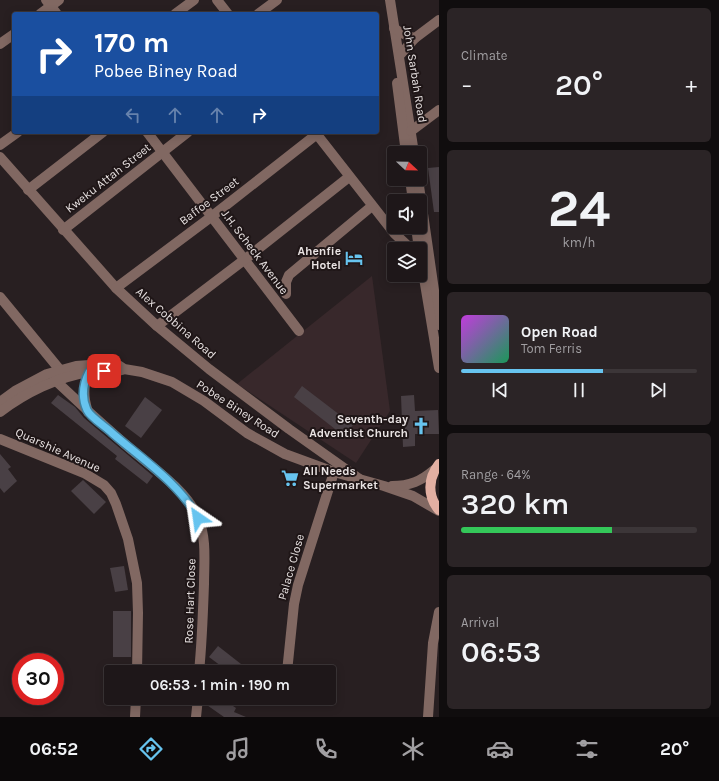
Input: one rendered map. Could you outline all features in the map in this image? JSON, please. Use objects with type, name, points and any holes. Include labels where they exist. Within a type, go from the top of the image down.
[{"type":"main road","points":[[437,467],[430,485],[430,493],[432,500],[439,510]]},
{"type":"street","points":[[178,12],[194,0]]},
{"type":"street","points":[[217,0],[226,12]]},
{"type":"street","points":[[261,12],[277,0]]},
{"type":"street","name":"John Sarbah Road","points":[[384,0],[405,146]]},
{"type":"street","name":"John Sarbah Road","points":[[390,0],[413,146]]},
{"type":"street","points":[[43,12],[53,5]]},
{"type":"street","points":[[399,56],[415,38],[439,20]]},
{"type":"street","points":[[394,28],[399,33],[415,38]]},
{"type":"street","points":[[0,44],[12,35]]},
{"type":"street","points":[[411,131],[439,110]]},
{"type":"street","points":[[0,145],[15,134]]},
{"type":"street","points":[[28,190],[100,134]]},
{"type":"street","name":"J.H. Scheck Avenue","points":[[148,134],[298,331]]},
{"type":"street","name":"Kweku Attah Street","points":[[63,230],[185,134]]},
{"type":"street","name":"Baffoe Street","points":[[116,288],[211,217],[315,134]]},
{"type":"street","points":[[317,134],[372,206],[394,233],[404,242]]},
{"type":"street","name":"Alex Cobbina Road","points":[[0,156],[63,230],[116,288],[157,326],[209,370],[288,429],[361,480]]},
{"type":"street","points":[[157,326],[349,177]]},
{"type":"street","points":[[418,186],[421,242]]},
{"type":"street","points":[[286,294],[286,282],[289,275],[372,206]]},
{"type":"street","points":[[427,277],[439,325]]},
{"type":"street","points":[[426,282],[439,368]]},
{"type":"street","points":[[0,297],[60,370]]},
{"type":"street","name":"Pobee Biney Road","points":[[0,402],[34,380],[60,370],[76,366],[103,364],[118,365],[124,370]]},
{"type":"street","name":"Pobee Biney Road","points":[[0,412],[22,397],[56,381],[89,372],[117,372],[124,370],[142,372],[172,382],[204,401],[247,433],[285,454],[334,472],[384,486]]},
{"type":"street","points":[[88,412],[83,392],[84,382],[89,372]]},
{"type":"street","name":"Rose Hart Close","points":[[56,381],[88,412],[176,487],[192,506],[198,518],[205,558],[203,622],[200,665]]},
{"type":"street","name":"Quarshie Avenue","points":[[0,439],[84,473],[104,485],[111,493],[128,539],[137,583],[137,665]]},
{"type":"street","points":[[384,486],[408,485],[424,478],[437,467]]},
{"type":"street","name":"Palace Close","points":[[288,665],[294,604],[298,585],[334,472]]},
{"type":"street","points":[[384,486],[413,496],[439,510]]},
{"type":"street","points":[[428,717],[433,643],[439,612]]},
{"type":"street","points":[[135,717],[136,705]]},
{"type":"street","points":[[196,717],[197,705]]},
{"type":"shaded area","points":[[372,276],[390,411],[356,463],[237,384]]},
{"type":"building","points":[[439,167],[439,212],[434,212],[428,168]]},
{"type":"building","points":[[302,386],[353,425],[344,436],[294,397]]},
{"type":"building","points":[[58,395],[75,407],[84,418],[153,476],[147,484],[115,459],[117,456],[51,403]]},
{"type":"building","points":[[414,395],[415,411],[438,410],[439,434],[415,434],[415,446],[403,447],[401,396]]},
{"type":"building","points":[[145,397],[162,410],[141,438],[125,426]]},
{"type":"building","points":[[0,454],[11,467],[8,469],[17,481],[4,493],[0,488]]},
{"type":"building","points":[[83,480],[106,502],[94,514],[71,491]]},
{"type":"building","points":[[124,566],[128,590],[115,592],[110,568]]},
{"type":"building","points":[[113,611],[131,611],[131,657],[113,657]]},
{"type":"building","points":[[218,646],[241,664],[220,665],[209,657]]},
{"type":"building","points":[[207,705],[232,705],[236,708],[234,712],[246,717],[224,717]]},
{"type":"place","name":"Ahenfie Hotel","points":[[354,258]]},
{"type":"place","name":"Seventh-day Adventist Church","points":[[421,426]]},
{"type":"place","name":"All Needs Supermarket","points":[[290,478]]},
{"type":"route","points":[[104,371],[89,372],[84,382],[84,401],[88,412],[176,487],[192,506],[198,518]]}]
